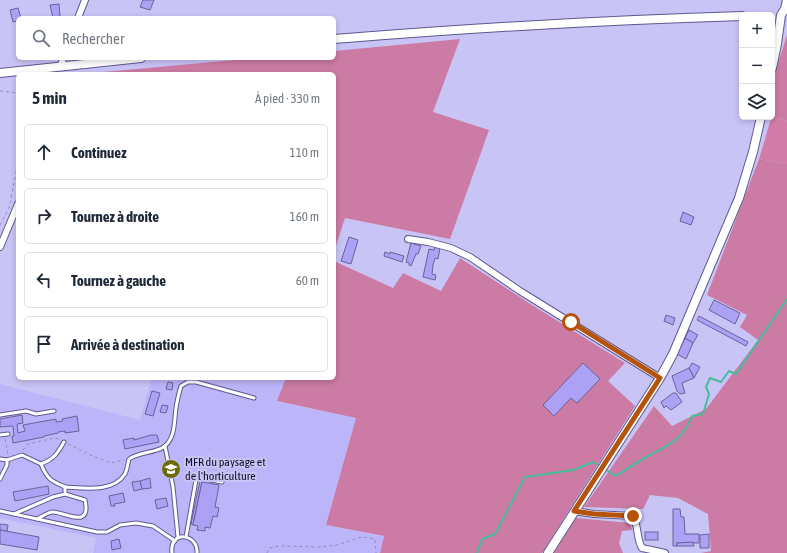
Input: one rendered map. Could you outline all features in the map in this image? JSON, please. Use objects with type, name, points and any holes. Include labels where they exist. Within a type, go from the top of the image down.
[{"type":"main road","points":[[775,54],[787,0]]},
{"type":"main road","points":[[336,40],[496,27],[630,19],[739,16]]},
{"type":"main road","points":[[17,72],[34,71],[62,62],[102,60]]},
{"type":"main road","points":[[0,73],[16,72]]},
{"type":"main road","points":[[548,553],[660,378],[673,354],[739,198],[753,152],[760,120]]},
{"type":"street","points":[[79,16],[85,0]]},
{"type":"street","points":[[0,247],[16,209]]},
{"type":"street","points":[[408,239],[451,248],[470,257],[520,291],[660,378]]},
{"type":"street","points":[[574,511],[594,514],[633,516],[637,524],[638,542],[642,548],[665,553]]},
{"type":"lane","points":[[0,459],[8,459],[22,455],[41,464],[46,476],[51,481],[65,487],[105,487],[115,484],[126,473],[129,459],[137,454],[160,449],[165,446],[172,436],[176,407],[181,386],[188,382],[196,382],[254,398]]},
{"type":"lane","points":[[0,415],[26,411],[36,414],[54,411]]},
{"type":"lane","points":[[41,464],[58,454],[64,442]]},
{"type":"lane","points":[[165,446],[173,488],[178,538]]},
{"type":"lane","points":[[0,478],[7,465],[8,459]]},
{"type":"lane","points":[[186,537],[196,480],[200,478],[222,482]]},
{"type":"lane","points":[[65,487],[65,494]]},
{"type":"lane","points":[[14,514],[53,497],[65,494],[85,500],[86,510],[84,514],[75,518],[52,512],[37,519]]},
{"type":"lane","points":[[0,511],[97,532],[107,532],[120,525],[136,523],[152,526],[175,541]]},
{"type":"lane","points":[[172,553],[172,544],[178,538],[186,537],[194,542],[198,548],[197,553]]},
{"type":"path","points":[[0,91],[16,93]]},
{"type":"path","points":[[0,225],[9,208],[16,173]]},
{"type":"path","points":[[4,434],[8,459]]},
{"type":"path","points":[[22,455],[28,444],[59,438],[90,455],[111,463],[129,459]]},
{"type":"path","points":[[267,553],[269,548],[280,546],[321,547],[337,545],[362,537],[375,540],[376,553]]},
{"type":"shaded area","points":[[787,35],[787,121],[775,116],[775,73]]},
{"type":"shaded area","points":[[460,39],[433,112],[489,130],[450,239],[345,218],[336,246],[336,72],[104,72],[235,60],[336,60],[336,51]]},
{"type":"shaded area","points":[[775,116],[787,121],[787,164],[759,159],[771,120],[775,120]]},
{"type":"shaded area","points":[[759,159],[787,164],[787,553],[701,553],[711,551],[708,514],[678,498],[650,495],[643,509],[584,507],[654,406],[672,426],[706,409],[758,340],[740,327],[747,315],[707,295]]},
{"type":"shaded area","points":[[460,258],[625,363],[608,381],[635,406],[542,553],[380,553],[384,536],[326,525],[356,418],[277,401],[285,380],[336,380],[336,262],[393,288],[403,273],[441,291]]},
{"type":"shaded area","name":"MFR du paysage et de l'horticulture","points":[[151,380],[285,380],[278,402],[356,418],[326,525],[384,537],[380,553],[93,553],[96,538],[0,518],[0,384],[140,420]]},
{"type":"shaded area","points":[[576,518],[630,523],[632,530],[622,531],[619,543],[623,553],[554,553]]},
{"type":"building","points":[[143,0],[154,0],[150,10],[140,7]]},
{"type":"building","points":[[59,4],[60,16],[53,16],[50,5]]},
{"type":"building","points":[[18,8],[20,16],[16,16],[16,21],[13,22],[10,10]]},
{"type":"building","points":[[683,212],[694,217],[691,225],[680,221]]},
{"type":"building","points":[[349,237],[358,240],[351,264],[341,261]]},
{"type":"building","points":[[411,243],[421,246],[411,266],[406,262]]},
{"type":"building","points":[[435,247],[440,248],[438,259],[435,258],[433,265],[432,274],[436,275],[435,280],[423,277],[429,249],[434,250]]},
{"type":"building","points":[[385,252],[404,256],[402,262],[384,256]]},
{"type":"building","points":[[714,300],[740,313],[735,324],[709,310]]},
{"type":"building","points":[[666,315],[675,318],[673,325],[664,321]]},
{"type":"building","points":[[699,316],[748,342],[746,346],[697,320]]},
{"type":"building","points":[[689,330],[698,335],[693,343],[685,338]]},
{"type":"building","points":[[685,338],[693,343],[686,359],[677,354]]},
{"type":"building","points":[[583,363],[600,379],[577,403],[571,398],[554,416],[543,405]]},
{"type":"building","points":[[692,363],[700,367],[694,378],[689,368]]},
{"type":"building","points":[[689,368],[694,378],[682,383],[685,393],[680,394],[677,391],[672,376]]},
{"type":"building","points":[[168,382],[173,383],[172,390],[166,389]]},
{"type":"building","points":[[152,391],[160,393],[153,416],[145,414]]},
{"type":"building","points":[[673,393],[676,393],[682,402],[671,410],[666,406],[664,408],[661,402]]},
{"type":"building","points":[[162,405],[168,406],[166,413],[160,412]]},
{"type":"building","points":[[22,415],[23,423],[17,424],[18,433],[25,431],[23,425],[56,419],[56,422],[63,421],[62,419],[77,416],[79,431],[65,433],[65,431],[58,432],[44,437],[13,443],[13,426],[0,427],[0,419]]},
{"type":"building","points":[[151,435],[157,435],[159,442],[125,449],[123,440],[134,438],[134,440]]},
{"type":"building","points":[[150,478],[151,488],[142,489],[140,481]]},
{"type":"building","points":[[140,481],[142,489],[134,491],[132,482]]},
{"type":"building","points":[[200,481],[202,482],[193,525],[191,524]]},
{"type":"building","points":[[202,482],[219,485],[215,507],[219,508],[217,517],[213,516],[210,528],[205,527],[205,531],[197,530],[198,526],[193,525]]},
{"type":"building","points":[[48,486],[49,494],[15,501],[13,492]]},
{"type":"building","points":[[123,493],[125,502],[111,506],[109,496]]},
{"type":"building","points":[[166,498],[168,506],[157,509],[155,500]]},
{"type":"building","points":[[673,509],[680,509],[681,517],[684,517],[685,534],[699,534],[699,543],[677,543],[677,546],[673,546]]},
{"type":"building","points":[[0,524],[8,525],[7,531],[0,530]]},
{"type":"building","points":[[0,530],[39,537],[37,550],[0,544]]},
{"type":"building","points":[[645,532],[658,532],[658,540],[645,540]]},
{"type":"building","points":[[709,534],[709,548],[700,548],[700,535]]},
{"type":"building","points":[[119,539],[121,548],[112,550],[111,541]]},
{"type":"building","points":[[693,542],[694,546],[677,546],[677,543]]},
{"type":"waterway","points":[[605,469],[616,476],[644,458],[669,445],[684,431],[692,416],[703,414],[709,394],[706,387],[710,378],[721,382],[729,371],[736,374],[787,299]]},
{"type":"waterway","points":[[477,553],[482,539],[495,534],[525,477],[573,470],[593,462],[602,467]]},
{"type":"place","name":"MFR du paysage et de l'horticulture","points":[[171,469]]},
{"type":"route","points":[[571,322],[660,378],[574,511],[594,514],[633,516]]}]
